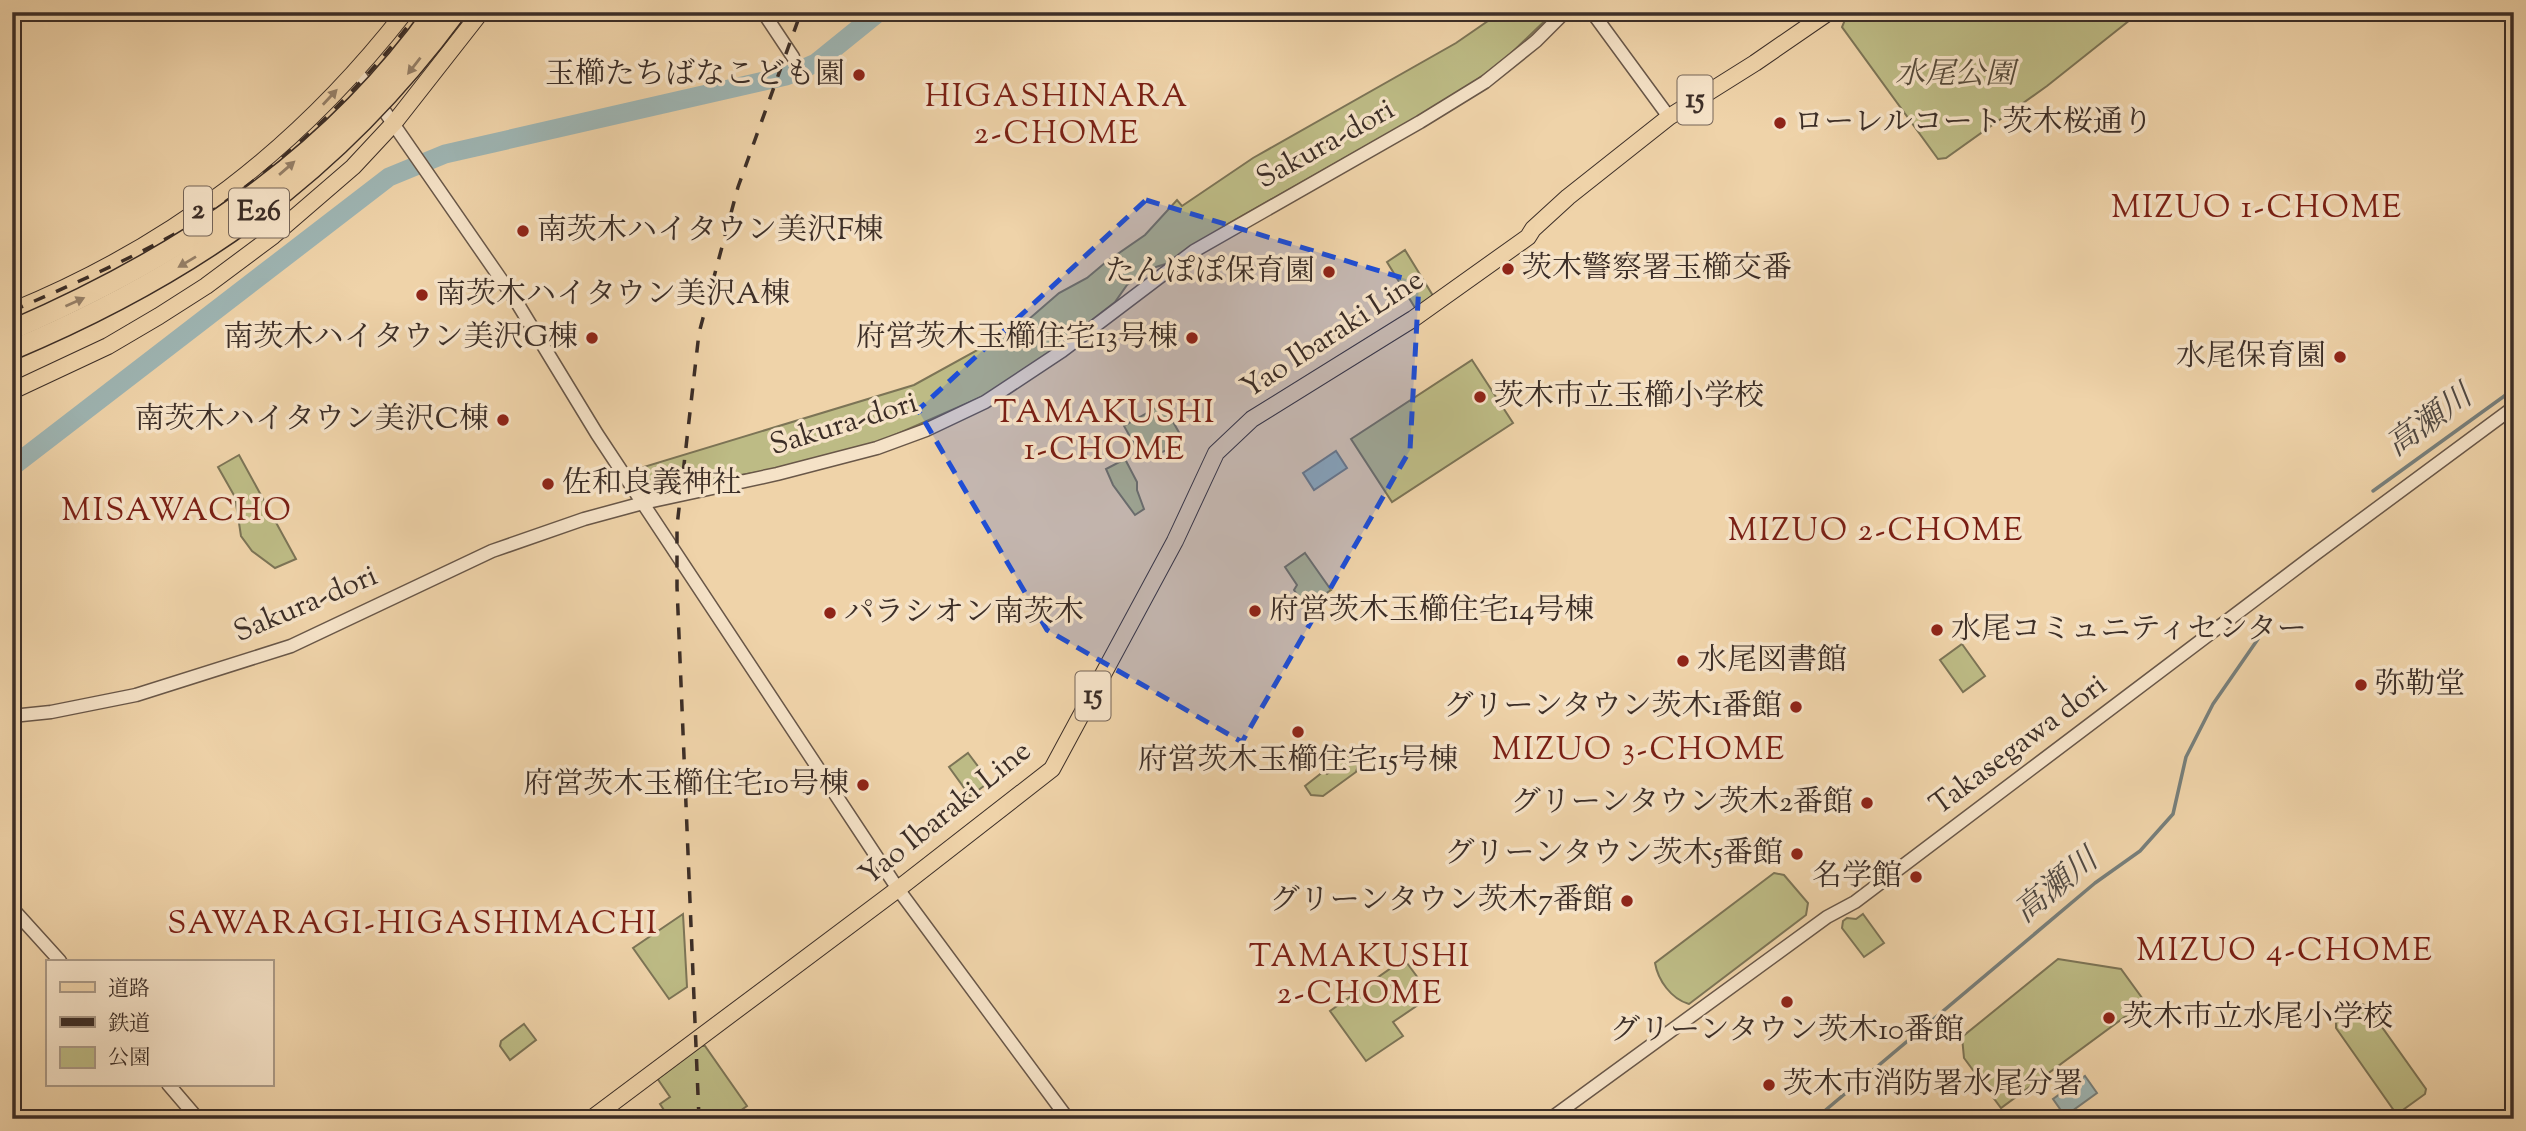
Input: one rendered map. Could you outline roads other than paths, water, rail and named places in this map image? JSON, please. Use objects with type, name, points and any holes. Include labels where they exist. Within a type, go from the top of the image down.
[{"type":"highway","name":"E26","points":[[12,330],[138,270],[233,211],[276,178],[354,107],[434,12]]},
{"type":"highway","name":"E26","points":[[12,350],[99,312],[148,286],[255,216],[329,155],[367,118],[405,77],[456,12]]},
{"type":"main road","name":"2","points":[[12,311],[66,289],[171,231],[270,156],[318,111],[405,12]]},
{"type":"main road","name":"2","points":[[12,391],[108,346],[206,286],[273,236],[353,167],[394,123],[481,12]]},
{"type":"main road","name":"Yao Ibaraki Line","points":[[591,1119],[898,889],[1052,769],[1175,541],[1218,450],[1252,419],[1413,320],[1528,237],[1533,229],[1568,197],[1669,117],[1829,12]]},
{"type":"street","points":[[462,39],[491,12]]},
{"type":"street","points":[[763,12],[793,57]]},
{"type":"street","name":"Sakura-dori","points":[[12,716],[51,712],[136,695],[291,646],[492,551],[584,519],[877,449],[926,430],[985,401],[1062,351],[1194,251],[1485,82],[1536,41],[1565,12]]},
{"type":"street","points":[[1592,12],[1669,117]]},
{"type":"street","points":[[356,70],[516,301],[597,434],[898,889],[1068,1119]]},
{"type":"street","name":"Takasegawa dori","points":[[1550,1119],[1827,917],[1856,902],[2514,407]]},
{"type":"street","points":[[12,908],[59,960]]},
{"type":"street","points":[[170,1086],[198,1119]]},
{"type":"water","points":[[1336,451],[1347,468],[1314,490],[1303,473]]},
{"type":"water","points":[[2085,1076],[2097,1093],[2065,1116],[2053,1099]]},
{"type":"waterway","points":[[12,467],[389,177],[445,154],[786,76],[816,63],[879,12]]},
{"type":"waterway","name":"高瀬川","points":[[2373,491],[2514,389]]},
{"type":"waterway","name":"高瀬川","points":[[1815,1119],[2095,883],[2140,851],[2173,814],[2186,757],[2213,704],[2258,639]]},
{"type":"railway","points":[[12,311],[152,246],[241,191],[306,137],[336,107],[393,45],[419,12]]},
{"type":"railway","points":[[699,1119],[677,587],[677,526],[699,333],[738,187],[801,12]]},
{"type":"place","name":"玉櫛たちばなこども園","points":[[859,75]]},
{"type":"place","name":"ローレルコート茨木桜通り","points":[[1780,123]]},
{"type":"place","name":"南茨木ハイタウン美沢F棟","points":[[523,231]]},
{"type":"place","name":"茨木警察署玉櫛交番","points":[[1508,269]]},
{"type":"place","name":"たんぽぽ保育園","points":[[1329,272]]},
{"type":"place","name":"南茨木ハイタウン美沢A棟","points":[[422,295]]},
{"type":"place","name":"南茨木ハイタウン美沢G棟","points":[[592,338]]},
{"type":"place","name":"府営茨木玉櫛住宅13号棟","points":[[1192,338]]},
{"type":"place","name":"水尾保育園","points":[[2340,357]]},
{"type":"place","name":"茨木市立玉櫛小学校","points":[[1480,397]]},
{"type":"place","name":"南茨木ハイタウン美沢C棟","points":[[503,420]]},
{"type":"place","name":"佐和良義神社","points":[[548,484]]},
{"type":"place","name":"府営茨木玉櫛住宅14号棟","points":[[1255,611]]},
{"type":"place","name":"パラシオン南茨木","points":[[830,613]]},
{"type":"place","name":"水尾コミュニティセンター","points":[[1937,630]]},
{"type":"place","name":"水尾図書館","points":[[1683,661]]},
{"type":"place","name":"弥勒堂","points":[[2361,685]]},
{"type":"place","name":"グリーンタウン茨木1番館","points":[[1796,707]]},
{"type":"place","name":"府営茨木玉櫛住宅15号棟","points":[[1298,732]]},
{"type":"place","name":"府営茨木玉櫛住宅10号棟","points":[[863,785]]},
{"type":"place","name":"グリーンタウン茨木2番館","points":[[1867,803]]},
{"type":"place","name":"グリーンタウン茨木5番館","points":[[1797,854]]},
{"type":"place","name":"名学館","points":[[1916,877]]},
{"type":"place","name":"グリーンタウン茨木7番館","points":[[1627,901]]},
{"type":"place","name":"グリーンタウン茨木10番館","points":[[1787,1002]]},
{"type":"place","name":"茨木市立水尾小学校","points":[[2109,1018]]},
{"type":"place","name":"茨木市消防署水尾分署","points":[[1769,1085]]},
{"type":"district","name":"HIGASHINARA 2-CHOME","points":[[1057,116]]},
{"type":"district","name":"MIZUO 1-CHOME","points":[[2257,209]]},
{"type":"district","name":"TAMAKUSHI 1-CHOME","points":[[1105,432]]},
{"type":"district","name":"MISAWACHO","points":[[177,512]]},
{"type":"district","name":"MIZUO 2-CHOME","points":[[1876,532]]},
{"type":"district","name":"MIZUO 3-CHOME","points":[[1639,751]]},
{"type":"district","name":"SAWARAGI-HIGASHIMACHI","points":[[413,925]]},
{"type":"district","name":"MIZUO 4-CHOME","points":[[2285,952]]},
{"type":"district","name":"TAMAKUSHI 2-CHOME","points":[[1360,976]]},
{"type":"park label","name":"水尾公園","points":[[1955,75]]}]
